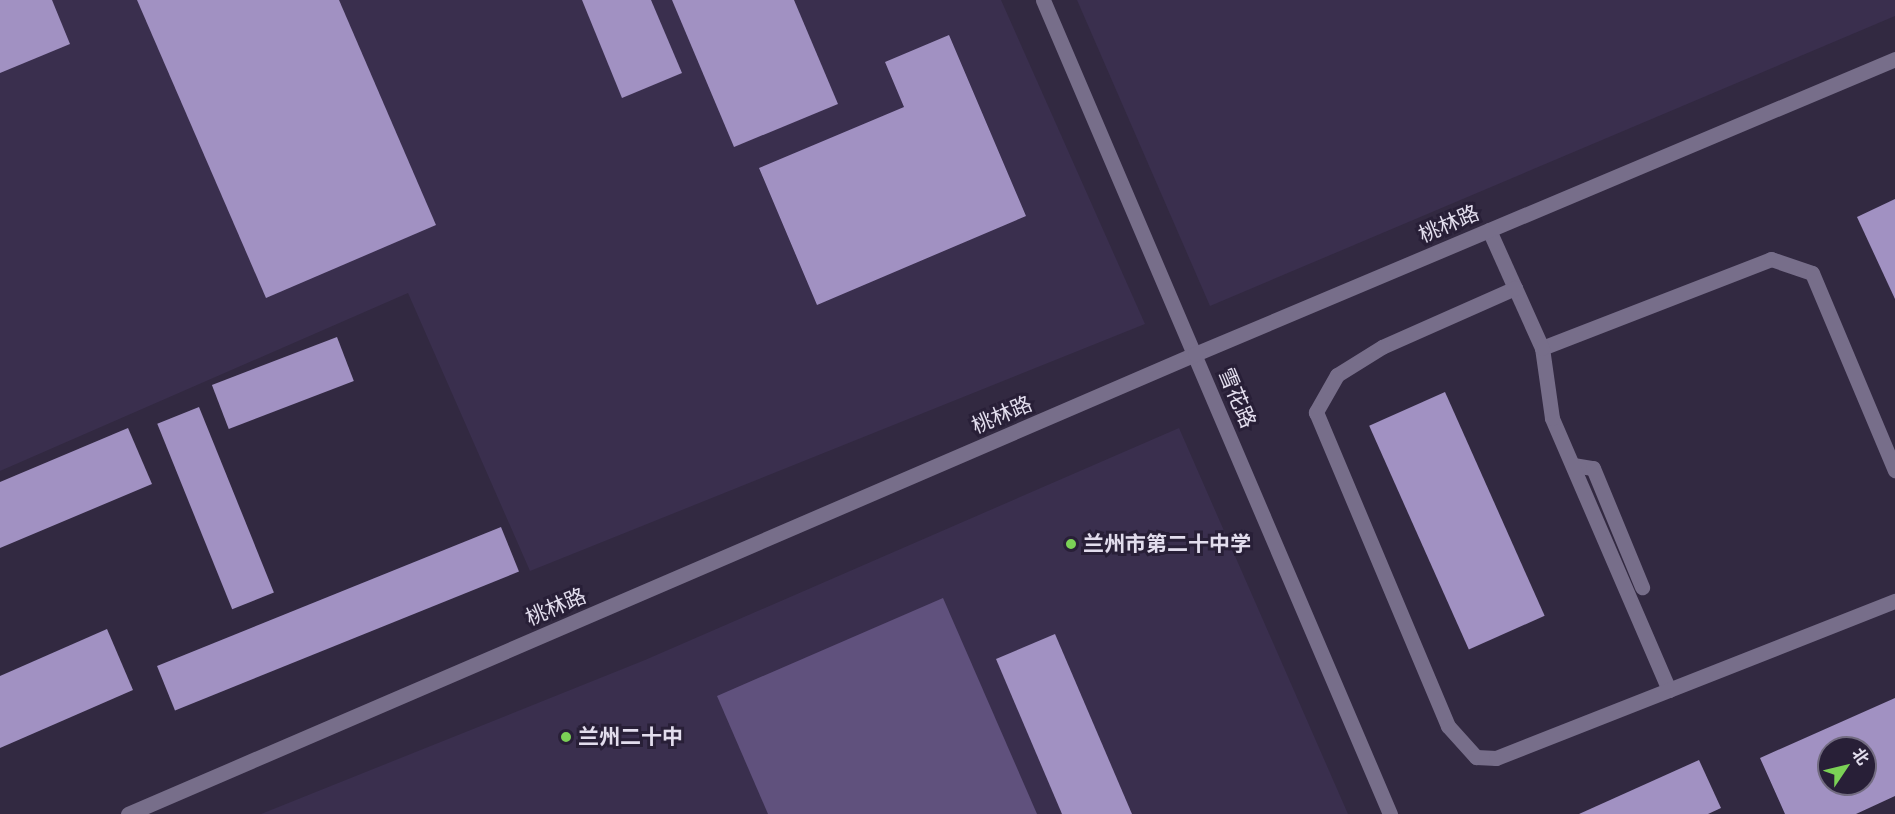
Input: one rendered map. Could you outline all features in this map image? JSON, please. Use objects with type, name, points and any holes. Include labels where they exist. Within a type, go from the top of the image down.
[{"type":"street","name":"雪花路","points":[[1043,0],[1389,814]]},
{"type":"street","name":"桃林路","points":[[128,814],[1195,354],[1895,59]]},
{"type":"street","points":[[1489,230],[1542,348],[1552,418],[1670,690]]},
{"type":"street","points":[[1542,348],[1771,259],[1812,273],[1895,470]]},
{"type":"street","points":[[1515,288],[1382,347],[1337,375],[1316,412],[1448,726],[1476,757],[1496,758],[1895,601]]},
{"type":"street","points":[[1573,465],[1593,468],[1642,587]]},
{"type":"shaded area","points":[[0,0],[1001,0],[1145,324],[530,571],[408,293],[0,471]]},
{"type":"shaded area","points":[[1077,0],[1895,0],[1895,16],[1210,306]]},
{"type":"shaded area","name":"兰州市第二十中学","points":[[1179,428],[1348,814],[261,814],[645,660]]},
{"type":"shaded area","points":[[943,598],[1037,814],[768,814],[717,696]]},
{"type":"building","points":[[0,0],[52,0],[70,44],[0,73]]},
{"type":"building","points":[[137,0],[339,0],[436,225],[266,298]]},
{"type":"building","points":[[582,0],[651,0],[682,73],[622,98]]},
{"type":"building","points":[[672,0],[794,0],[838,104],[734,147]]},
{"type":"building","points":[[949,35],[1026,216],[817,305],[759,168],[904,107],[885,62]]},
{"type":"building","points":[[1895,199],[1895,299],[1857,217]]},
{"type":"building","points":[[337,337],[354,381],[229,429],[212,385]]},
{"type":"building","points":[[1445,392],[1545,616],[1469,650],[1369,426]]},
{"type":"building","points":[[199,407],[274,592],[232,609],[157,424]]},
{"type":"building","points":[[128,428],[152,484],[0,548],[0,482]]},
{"type":"building","points":[[501,527],[519,572],[175,710],[157,666]]},
{"type":"building","points":[[107,629],[133,690],[0,748],[0,676]]},
{"type":"building","points":[[1055,634],[1132,814],[1062,814],[996,659]]},
{"type":"building","points":[[1895,698],[1895,796],[1856,814],[1785,814],[1760,758]]},
{"type":"building","points":[[1699,760],[1721,808],[1708,814],[1579,814]]},
{"type":"place","name":"兰州市第二十中学","points":[[1071,544]]},
{"type":"place","name":"兰州二十中","points":[[566,737]]}]
